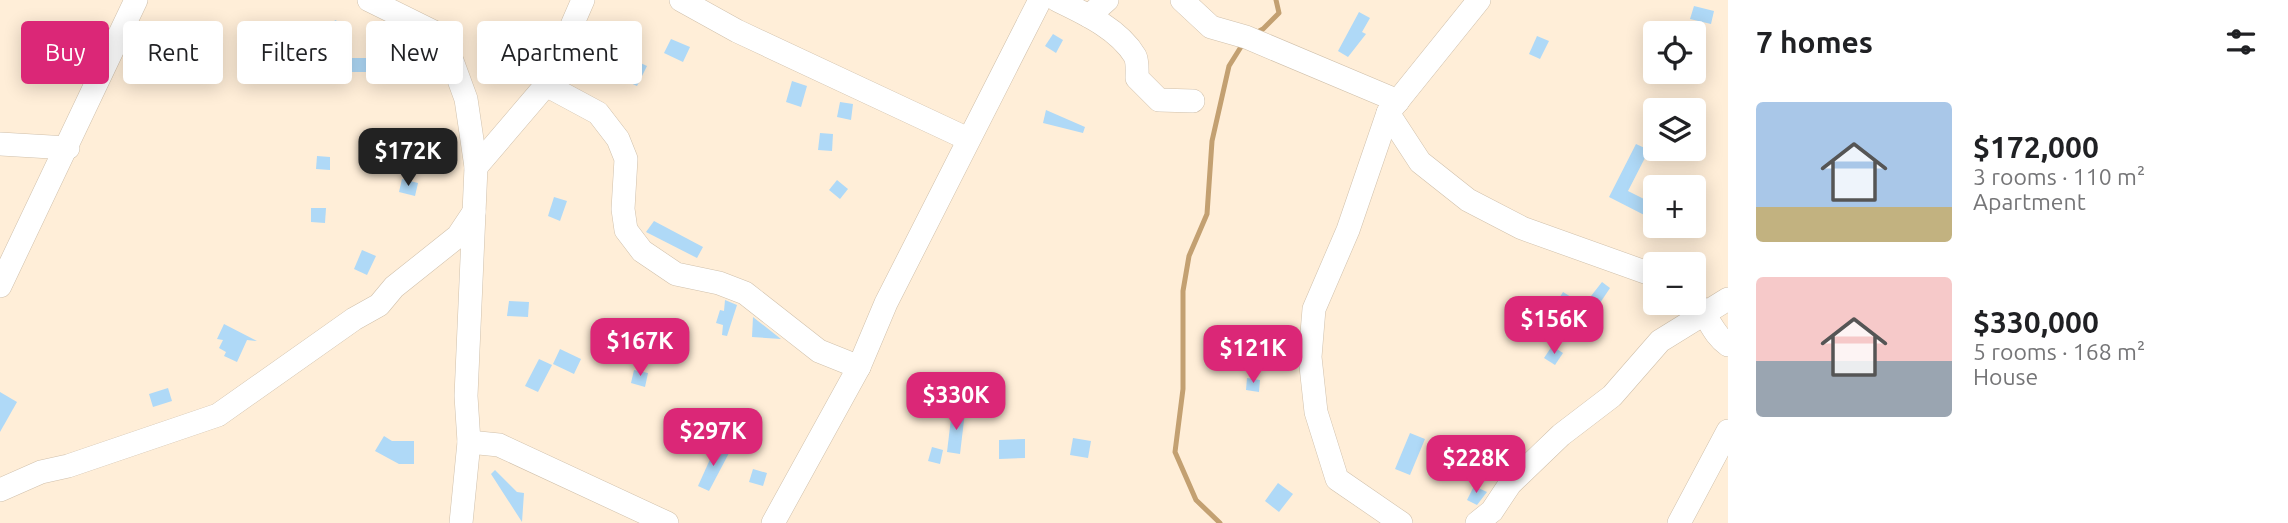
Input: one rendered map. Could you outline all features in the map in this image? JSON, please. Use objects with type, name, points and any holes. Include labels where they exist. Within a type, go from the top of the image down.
[{"type":"street","points":[[0,286],[31,218],[68,148],[136,0]]},
{"type":"street","points":[[369,0],[435,32],[451,58],[466,99],[476,167],[466,396],[469,442],[461,523]]},
{"type":"street","points":[[476,167],[546,85],[583,0]]},
{"type":"street","points":[[681,0],[737,31],[968,139]]},
{"type":"street","points":[[774,523],[859,367],[886,303],[1040,0]]},
{"type":"street","points":[[1057,0],[1090,16],[1119,38],[1136,58],[1137,78],[1159,100],[1193,101]]},
{"type":"street","points":[[1090,16],[1107,0]]},
{"type":"street","points":[[1182,0],[1211,27],[1246,37],[1393,107],[1420,162],[1468,200],[1522,228],[1580,251],[1643,270]]},
{"type":"street","points":[[1401,523],[1337,479],[1317,412],[1310,357],[1314,309],[1349,230],[1393,107],[1479,0]]},
{"type":"street","points":[[546,85],[598,113],[618,139],[626,159],[623,209],[626,230],[642,251],[676,274],[719,283],[745,293],[819,351],[859,367]]},
{"type":"street","points":[[0,144],[68,148]]},
{"type":"street","points":[[0,490],[41,472],[68,466],[218,415],[354,319],[379,305],[394,287],[458,236],[474,212]]},
{"type":"street","points":[[1706,305],[1728,299]]},
{"type":"street","points":[[1477,523],[1492,511],[1510,484],[1561,435],[1612,396],[1660,341],[1690,315]]},
{"type":"street","points":[[1703,315],[1715,336],[1728,345]]},
{"type":"street","points":[[1683,520],[1728,431]]},
{"type":"street","points":[[469,442],[499,445],[667,523]]},
{"type":"building","points":[[1694,6],[1714,11],[1711,24],[1690,19]]},
{"type":"building","points":[[1359,12],[1370,18],[1362,32],[1366,34],[1348,57],[1338,51]]},
{"type":"building","points":[[1053,34],[1063,40],[1056,53],[1045,46]]},
{"type":"building","points":[[1537,36],[1549,41],[1540,59],[1529,54]]},
{"type":"building","points":[[671,39],[690,47],[683,62],[664,53]]},
{"type":"building","points":[[352,58],[366,58],[366,72],[352,72]]},
{"type":"building","points":[[642,64],[647,66],[642,76]]},
{"type":"building","points":[[792,81],[807,86],[801,107],[786,102]]},
{"type":"building","points":[[840,102],[853,104],[851,120],[837,117]]},
{"type":"building","points":[[1046,110],[1085,127],[1083,133],[1043,123]]},
{"type":"building","points":[[820,133],[833,134],[832,151],[818,150]]},
{"type":"building","points":[[419,136],[442,146],[436,160],[425,155],[421,162],[409,157]]},
{"type":"building","points":[[1636,144],[1643,147],[1643,161],[1628,191],[1643,198],[1643,214],[1609,197]]},
{"type":"building","points":[[317,156],[330,157],[330,170],[316,169]]},
{"type":"building","points":[[402,179],[418,183],[415,196],[399,192]]},
{"type":"building","points":[[837,180],[848,189],[840,199],[829,190]]},
{"type":"building","points":[[554,197],[567,201],[560,221],[548,216]]},
{"type":"building","points":[[311,208],[326,208],[325,223],[311,222]]},
{"type":"building","points":[[654,221],[703,247],[697,258],[646,232]]},
{"type":"building","points":[[362,250],[376,256],[367,275],[354,269]]},
{"type":"building","points":[[1602,282],[1610,288],[1584,327],[1555,305],[1563,292],[1584,305]]},
{"type":"building","points":[[725,300],[737,305],[727,336],[722,335],[723,325],[716,323],[720,310],[724,311]]},
{"type":"building","points":[[509,301],[529,302],[528,317],[507,316]]},
{"type":"building","points":[[753,317],[781,339],[752,337]]},
{"type":"building","points":[[224,324],[257,341],[247,340],[237,362],[224,356],[226,352],[219,348],[223,340],[217,339]]},
{"type":"building","points":[[1552,346],[1563,353],[1555,365],[1544,358]]},
{"type":"building","points":[[560,349],[581,359],[574,374],[553,364]]},
{"type":"building","points":[[539,359],[552,365],[538,392],[525,386]]},
{"type":"building","points":[[634,370],[648,373],[645,387],[631,383]]},
{"type":"building","points":[[1247,378],[1260,380],[1259,392],[1246,390]]},
{"type":"building","points":[[168,388],[172,401],[153,407],[149,394]]},
{"type":"building","points":[[0,392],[17,402],[0,432]]},
{"type":"building","points":[[952,410],[965,412],[960,454],[947,452]]},
{"type":"building","points":[[717,412],[731,414],[730,428],[715,426]]},
{"type":"building","points":[[1410,433],[1425,439],[1410,475],[1395,469]]},
{"type":"building","points":[[384,436],[392,441],[414,441],[414,464],[399,464],[375,451]]},
{"type":"building","points":[[1073,438],[1091,441],[1088,458],[1070,455]]},
{"type":"building","points":[[1025,439],[1025,458],[999,459],[999,440]]},
{"type":"building","points":[[716,446],[729,453],[709,491],[698,486]]},
{"type":"building","points":[[932,447],[943,450],[940,464],[928,461]]},
{"type":"building","points":[[753,469],[767,473],[763,486],[749,482]]},
{"type":"building","points":[[495,470],[517,492],[524,493],[522,522],[491,474]]},
{"type":"building","points":[[1278,483],[1293,494],[1279,512],[1265,501]]},
{"type":"building","points":[[1474,486],[1487,492],[1477,505],[1467,500]]},
{"type":"waterway","points":[[1254,34],[1279,13],[1276,0]]},
{"type":"waterway","points":[[1220,523],[1196,500],[1175,452],[1183,389],[1183,291],[1189,256],[1207,214],[1212,141],[1229,66],[1244,42]]}]
